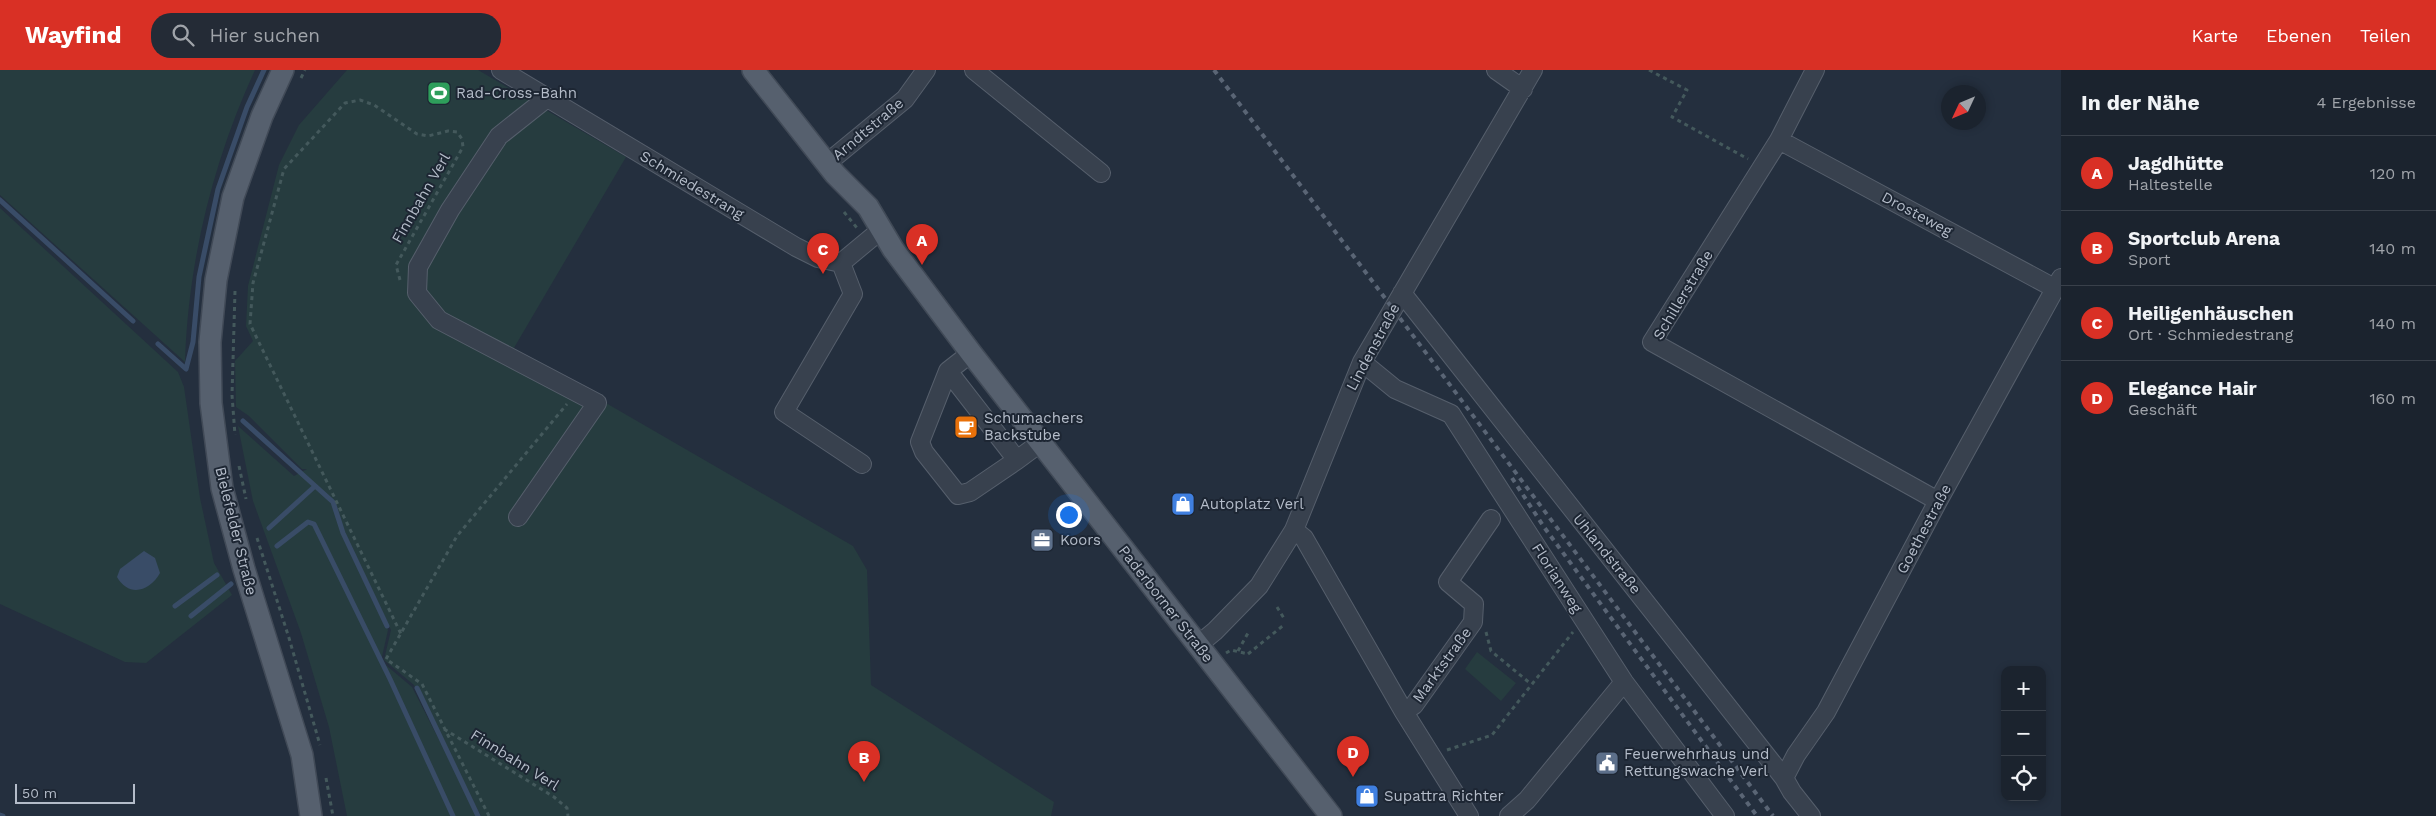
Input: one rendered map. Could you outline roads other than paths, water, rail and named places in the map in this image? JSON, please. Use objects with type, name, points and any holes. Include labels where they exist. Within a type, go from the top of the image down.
[{"type":"main road","name":"Paderborner Straße","points":[[753,70],[830,169],[859,195],[880,231],[971,353],[1331,816]]},
{"type":"main road","name":"Bielefelder Straße","points":[[292,74],[262,116],[232,196],[216,280],[210,342],[211,403],[222,488],[244,569],[302,755],[311,816]]},
{"type":"street","name":"Schmiedestrang","points":[[501,70],[796,247],[818,258],[842,263]]},
{"type":"street","name":"Arndtstraße","points":[[830,169],[905,99],[926,70]]},
{"type":"street","points":[[974,70],[1101,174]]},
{"type":"street","points":[[1496,70],[1523,89]]},
{"type":"street","name":"Lindenstraße","points":[[1198,645],[1215,631],[1259,586],[1294,530],[1362,362],[1534,70]]},
{"type":"street","name":"Schillerstraße","points":[[1815,70],[1779,140],[1652,342],[1938,501]]},
{"type":"street","points":[[518,517],[597,403],[439,320],[416,293],[418,267],[450,210],[499,136],[547,98]]},
{"type":"street","name":"Drosteweg","points":[[1779,140],[2058,284]]},
{"type":"street","points":[[862,464],[784,412],[853,294],[842,263],[880,231]]},
{"type":"street","name":"Goethestraße","points":[[1784,778],[1796,755],[1826,712],[1938,501],[2058,284]]},
{"type":"street","name":"Uhlandstraße","points":[[1402,293],[1784,778],[1792,792],[1811,816]]},
{"type":"street","points":[[971,353],[948,372],[920,442],[924,452],[958,495],[970,492],[1040,443]]},
{"type":"street","name":"Florianweg","points":[[1362,362],[1395,389],[1451,414],[1624,682],[1725,816]]},
{"type":"street","points":[[948,372],[1017,460]]},
{"type":"street","name":"Marktstraße","points":[[1404,712],[1414,705],[1473,622],[1474,604],[1448,582],[1491,519]]},
{"type":"street","name":"Marktstraße","points":[[1294,530],[1304,538],[1404,712],[1469,816]]},
{"type":"street","points":[[1509,816],[1527,800],[1624,682]]},
{"type":"water","points":[[144,551],[155,558],[160,573],[145,588],[133,590],[127,588],[117,577],[120,569]]},
{"type":"waterway","points":[[158,344],[186,369],[193,342],[199,277],[218,189],[247,107],[264,70]]},
{"type":"waterway","points":[[0,200],[133,321]]},
{"type":"waterway","points":[[243,421],[333,502],[343,533],[387,626]]},
{"type":"waterway","points":[[269,528],[314,487]]},
{"type":"waterway","points":[[277,546],[308,522],[314,524],[390,679],[453,816]]},
{"type":"waterway","points":[[175,606],[217,575]]},
{"type":"waterway","points":[[191,616],[231,584]]},
{"type":"waterway","points":[[417,688],[478,816]]},
{"type":"railway","points":[[1214,70],[1773,816]]},
{"type":"railway","points":[[1512,478],[1544,527],[1757,816]]},
{"type":"place","name":"Rad-Cross-Bahn","points":[[439,93]]},
{"type":"place","name":"Jagdhütte","points":[[922,265]]},
{"type":"place","name":"Heiligenhäuschen","points":[[823,274]]},
{"type":"place","name":"Schumachers Backstube","points":[[966,427]]},
{"type":"place","name":"Autoplatz Verl","points":[[1183,504]]},
{"type":"place","name":"Koors","points":[[1042,540]]},
{"type":"place","name":"Feuerwehrhaus und Rettungswache Verl","points":[[1607,763]]},
{"type":"place","name":"Elegance Hair","points":[[1353,777]]},
{"type":"place","name":"Sportclub Arena","points":[[864,782]]},
{"type":"place","name":"Supattra Richter","points":[[1367,796]]}]
